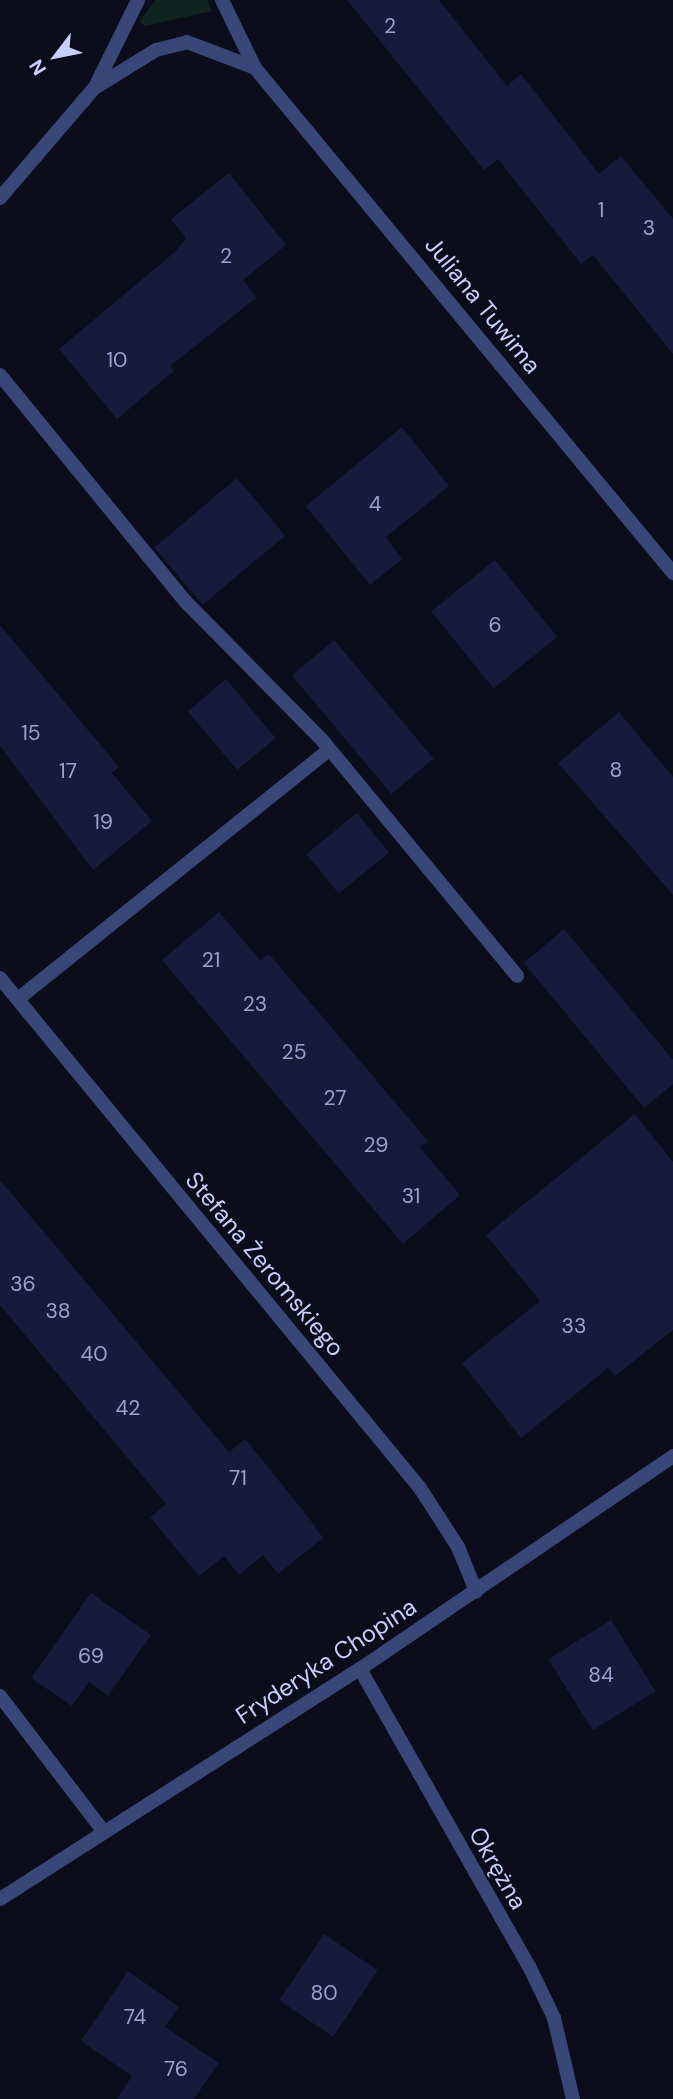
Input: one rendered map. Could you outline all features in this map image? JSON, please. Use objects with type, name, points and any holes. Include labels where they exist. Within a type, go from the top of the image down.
[{"type":"street","points":[[0,198],[5,181],[95,88],[138,0]]},
{"type":"street","name":"Juliana Tuwima","points":[[222,0],[255,68],[673,573]]},
{"type":"street","name":"Juliana Tuwima","points":[[95,88],[156,50],[187,42],[255,68]]},
{"type":"street","points":[[0,375],[187,602],[329,750],[517,975]]},
{"type":"street","points":[[18,999],[329,750]]},
{"type":"street","name":"Stefana Żeromskiego","points":[[0,978],[420,1488],[458,1546],[476,1591]]},
{"type":"street","name":"Fryderyka Chopina","points":[[0,1899],[360,1668],[673,1456]]},
{"type":"street","name":"Okrężna","points":[[360,1668],[529,1966],[554,2018],[573,2099]]},
{"type":"street","points":[[0,1696],[104,1832]]},
{"type":"green space","points":[[155,0],[207,0],[212,11],[145,26],[139,22]]},
{"type":"building","points":[[347,0],[439,0],[507,86],[521,74],[599,174],[621,156],[673,219],[673,354],[593,255],[581,264],[498,159],[484,170]]},
{"type":"building","points":[[229,173],[286,245],[243,280],[256,298],[170,366],[174,371],[117,419],[59,349],[176,251],[186,238],[171,219]]},
{"type":"building","points":[[402,427],[449,486],[386,537],[402,559],[370,585],[306,506]]},
{"type":"building","points":[[237,478],[285,535],[202,605],[154,547]]},
{"type":"building","points":[[495,560],[557,637],[494,689],[431,612]]},
{"type":"building","points":[[0,625],[119,767],[112,773],[152,821],[93,870],[0,746]]},
{"type":"building","points":[[334,640],[434,759],[391,794],[292,675]]},
{"type":"building","points":[[226,679],[275,738],[237,770],[188,711]]},
{"type":"building","points":[[619,712],[673,777],[673,895],[558,763]]},
{"type":"building","points":[[357,813],[389,853],[339,894],[306,854]]},
{"type":"building","points":[[219,912],[260,960],[269,954],[428,1141],[420,1147],[460,1195],[403,1244],[162,960]]},
{"type":"building","points":[[564,929],[673,1060],[673,1084],[644,1108],[524,963]]},
{"type":"building","points":[[635,1114],[673,1162],[673,1330],[615,1376],[608,1368],[521,1438],[462,1363],[540,1301],[486,1235]]},
{"type":"building","points":[[0,1180],[229,1452],[245,1439],[309,1518],[323,1538],[278,1574],[263,1555],[239,1575],[224,1556],[199,1576],[150,1517],[166,1504],[0,1305]]},
{"type":"building","points":[[91,1593],[151,1635],[108,1696],[89,1682],[72,1706],[31,1678]]},
{"type":"building","points":[[611,1620],[656,1691],[593,1730],[548,1659]]},
{"type":"building","points":[[324,1934],[378,1970],[333,2037],[279,2000]]},
{"type":"building","points":[[128,1971],[179,2007],[165,2027],[219,2063],[194,2099],[117,2099],[132,2076],[81,2041]]}]
